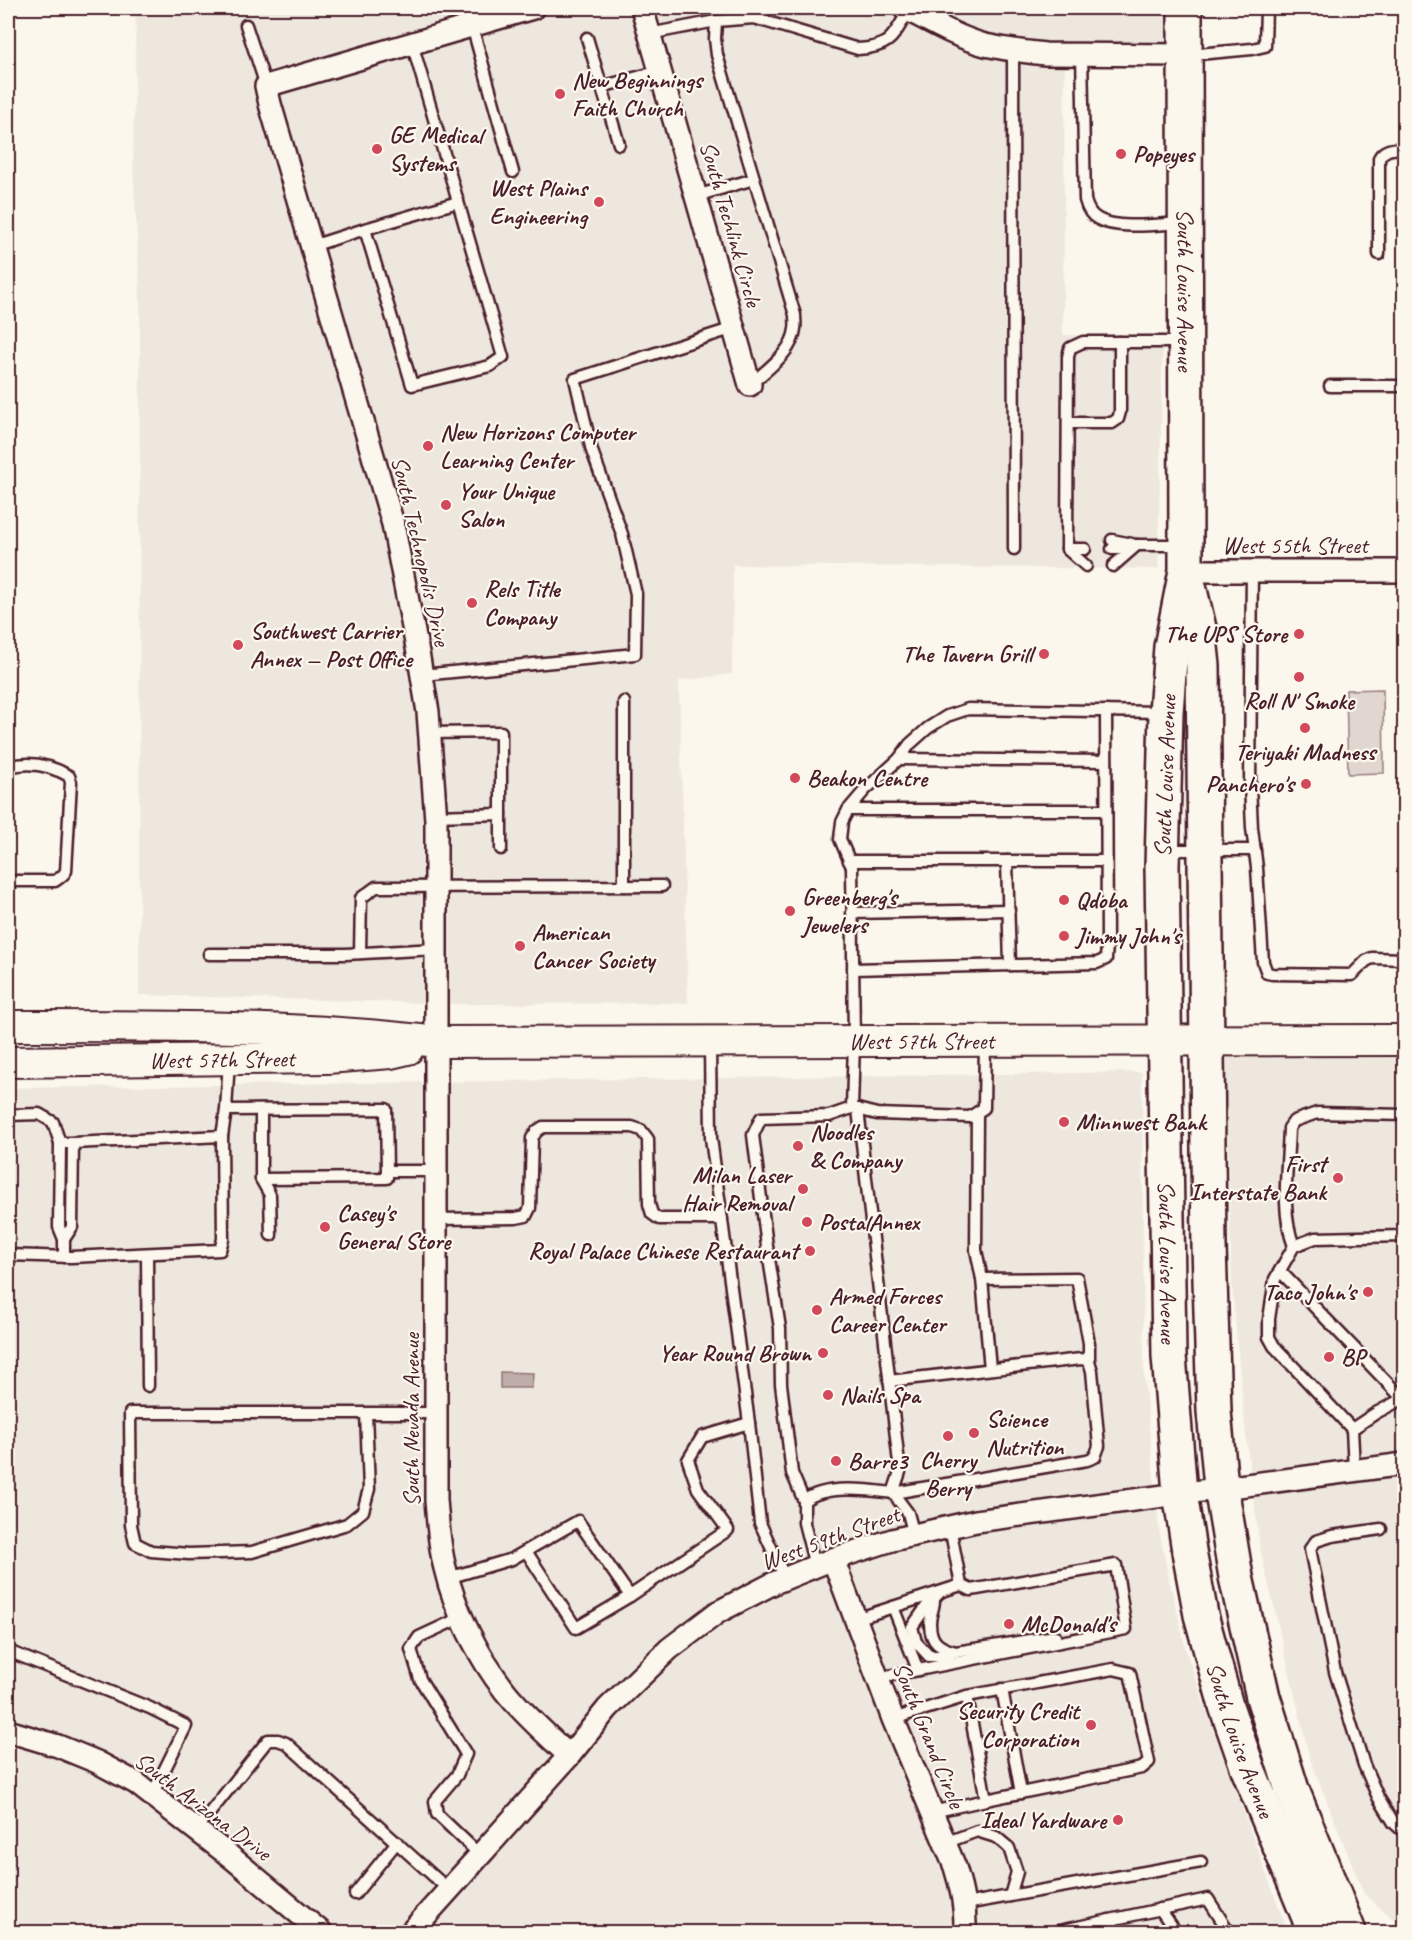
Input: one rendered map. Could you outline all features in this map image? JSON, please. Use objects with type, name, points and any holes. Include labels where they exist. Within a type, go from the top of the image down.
[{"type":"main road","name":"South Louise Avenue","points":[[1185,8],[1186,558],[1174,630],[1166,712],[1162,850],[1169,1356],[1180,1493],[1201,1615],[1226,1706],[1248,1769],[1315,1932]]},
{"type":"main road","name":"South Louise Avenue","points":[[1186,558],[1199,628],[1203,666],[1214,1411],[1221,1487],[1230,1546],[1263,1697],[1292,1790],[1349,1932]]},
{"type":"main road","name":"West 57th Street","points":[[8,1026],[308,1031],[366,1034],[437,1042],[1404,1040]]},
{"type":"main road","name":"West 57th Street","points":[[8,1062],[327,1058],[391,1053],[437,1042]]},
{"type":"street","points":[[266,86],[412,43],[469,16],[533,8]]},
{"type":"street","name":"South Techlink Circle","points":[[642,8],[750,385]]},
{"type":"street","points":[[917,11],[953,33],[983,44],[1013,50],[1045,54],[1186,55]]},
{"type":"street","name":"South Technopolis Drive","points":[[266,86],[393,524],[422,675],[436,816],[437,1042]]},
{"type":"street","name":"West 55th Street","points":[[1186,558],[1252,571],[1404,571]]},
{"type":"street","name":"South Nevada Avenue","points":[[437,1042],[436,1500],[439,1534],[448,1578],[462,1617],[487,1665],[506,1692],[569,1756]]},
{"type":"street","name":"West 59th Street","points":[[411,1932],[569,1756],[608,1708],[669,1649],[718,1612],[785,1578],[892,1540],[976,1521],[1404,1464]]},
{"type":"street","name":"South Grand Circle","points":[[824,1563],[856,1619],[893,1719],[960,1882],[965,1904],[965,1932]]},
{"type":"street","name":"South Arizona Drive","points":[[8,1731],[58,1746],[97,1762],[136,1783],[321,1932]]},
{"type":"lane","points":[[1186,55],[1251,50],[1265,46],[1266,8]]},
{"type":"lane","points":[[649,34],[716,21],[754,18],[858,49],[876,48],[890,40],[917,11]]},
{"type":"lane","points":[[469,16],[513,172]]},
{"type":"lane","points":[[716,21],[717,55],[795,315],[792,343],[750,385]]},
{"type":"lane","points":[[246,25],[266,86]]},
{"type":"lane","points":[[587,38],[619,144]]},
{"type":"lane","points":[[365,229],[412,385],[490,366],[503,357],[412,43]]},
{"type":"lane","points":[[1013,50],[1014,549]]},
{"type":"lane","points":[[1082,54],[1085,200],[1088,211],[1097,219],[1114,225],[1186,223]]},
{"type":"lane","points":[[602,87],[660,71]]},
{"type":"lane","points":[[1379,254],[1378,158],[1381,153],[1389,149],[1404,148]]},
{"type":"lane","points":[[696,196],[754,178]]},
{"type":"lane","points":[[312,246],[458,202]]},
{"type":"lane","points":[[422,675],[635,654],[636,594],[622,534],[592,451],[575,379],[734,328]]},
{"type":"lane","points":[[1067,549],[1068,357],[1070,348],[1083,342],[1186,342]]},
{"type":"lane","points":[[1068,423],[1112,423],[1118,419],[1120,412],[1120,342]]},
{"type":"lane","points":[[1330,386],[1404,386]]},
{"type":"lane","points":[[1138,545],[1112,553],[1138,545],[1186,558]]},
{"type":"lane","points":[[1067,549],[1085,553],[1067,549]]},
{"type":"lane","points":[[1252,571],[1250,785],[1264,969],[1267,973],[1352,975],[1372,958],[1404,959]]},
{"type":"lane","points":[[624,702],[624,886]]},
{"type":"lane","points":[[893,1493],[900,1472],[855,1109],[852,867],[840,838],[842,822],[848,810],[865,790],[899,759],[910,744],[928,728],[947,716],[968,710],[1166,712]]},
{"type":"lane","points":[[853,969],[1097,963],[1106,959],[1106,711]]},
{"type":"lane","points":[[429,733],[501,732],[501,849]]},
{"type":"lane","points":[[899,759],[1106,761]]},
{"type":"lane","points":[[8,767],[33,764],[58,769],[69,776],[71,782],[66,871],[60,879],[55,880],[8,881]]},
{"type":"lane","points":[[848,810],[1106,810]]},
{"type":"lane","points":[[436,816],[501,814]]},
{"type":"lane","points":[[1162,850],[1255,850]]},
{"type":"lane","points":[[849,861],[1106,861]]},
{"type":"lane","points":[[1007,861],[1010,965]]},
{"type":"lane","points":[[360,953],[362,898],[376,887],[662,886]]},
{"type":"lane","points":[[852,913],[1009,910]]},
{"type":"lane","points":[[209,954],[360,953],[436,949]]},
{"type":"lane","points":[[824,1563],[804,1523],[804,1501],[792,1473],[781,1384],[780,1328],[753,1135],[761,1118],[829,1116],[855,1109],[878,1114],[970,1117],[984,1108],[985,1041]]},
{"type":"lane","points":[[710,1042],[711,1138],[760,1523],[785,1578]]},
{"type":"lane","points":[[8,1255],[64,1257],[220,1250],[223,1239],[222,1136],[229,1060]]},
{"type":"lane","points":[[226,1110],[322,1113],[386,1109],[387,1178],[350,1173],[322,1179],[293,1173],[261,1179]]},
{"type":"lane","points":[[261,1110],[261,1179],[270,1195],[271,1235]]},
{"type":"lane","points":[[977,1113],[976,1250],[982,1279],[990,1369]]},
{"type":"lane","points":[[1294,1246],[1288,1231],[1286,1214],[1289,1128],[1294,1121],[1317,1113],[1404,1114]]},
{"type":"lane","points":[[8,1115],[39,1114],[53,1122],[60,1143],[59,1227],[64,1239],[64,1257]]},
{"type":"lane","points":[[436,1220],[526,1216],[530,1208],[532,1138],[543,1127],[632,1127],[641,1130],[648,1139],[652,1214],[658,1220],[722,1220]]},
{"type":"lane","points":[[60,1143],[222,1136]]},
{"type":"lane","points":[[64,1239],[72,1227],[73,1143]]},
{"type":"lane","points":[[322,1167],[322,1179]]},
{"type":"lane","points":[[387,1171],[436,1171]]},
{"type":"lane","points":[[1354,1470],[1352,1429],[1274,1346],[1269,1337],[1269,1319],[1275,1279],[1294,1246],[1314,1238],[1404,1236]]},
{"type":"lane","points":[[147,1254],[148,1386]]},
{"type":"lane","points":[[1280,1271],[1404,1399],[1376,1413],[1352,1429]]},
{"type":"lane","points":[[804,1501],[812,1494],[857,1488],[893,1493],[1095,1457],[1099,1446],[1092,1371],[1077,1278],[982,1279]]},
{"type":"lane","points":[[889,1381],[1081,1359],[1089,1361]]},
{"type":"lane","points":[[366,1413],[369,1489],[363,1511],[347,1524],[252,1552],[189,1554],[151,1551],[135,1543],[131,1526],[130,1413],[366,1413],[436,1413]]},
{"type":"lane","points":[[526,1551],[576,1628],[630,1596],[728,1530],[698,1489],[688,1460],[702,1437],[749,1423]]},
{"type":"lane","points":[[893,1493],[908,1513],[914,1535]]},
{"type":"lane","points":[[448,1578],[512,1559],[578,1521],[630,1596]]},
{"type":"lane","points":[[950,1527],[961,1585]]},
{"type":"lane","points":[[1381,1530],[1332,1536],[1316,1541],[1311,1549],[1335,1672],[1364,1765],[1378,1797],[1394,1823],[1404,1832]]},
{"type":"lane","points":[[878,1678],[1126,1629],[1116,1565],[971,1590],[961,1585]]},
{"type":"lane","points":[[856,1619],[893,1607],[937,1597],[961,1585]]},
{"type":"lane","points":[[937,1597],[926,1607],[912,1627],[916,1642],[929,1656],[944,1656],[1065,1634],[1076,1639]]},
{"type":"lane","points":[[937,1597],[930,1622],[933,1637],[941,1648],[956,1652]]},
{"type":"lane","points":[[893,1607],[918,1670]]},
{"type":"lane","points":[[462,1617],[419,1637],[411,1649],[420,1679],[466,1754],[457,1775],[435,1801],[437,1814],[480,1855]]},
{"type":"lane","points":[[8,1651],[150,1708],[186,1726],[152,1795]]},
{"type":"lane","points":[[893,1719],[968,1696],[1002,1689],[1113,1669],[1130,1673],[1149,1762],[1142,1768],[932,1812]]},
{"type":"lane","points":[[1002,1689],[1021,1793]]},
{"type":"lane","points":[[968,1696],[986,1800]]},
{"type":"lane","points":[[196,1830],[268,1740],[278,1740],[286,1743],[448,1889]]},
{"type":"lane","points":[[945,1843],[977,1831],[996,1837],[1009,1848],[1017,1872],[1010,1896]]},
{"type":"lane","points":[[355,1894],[397,1842]]},
{"type":"lane","points":[[965,1904],[1201,1862]]},
{"type":"lane","points":[[1054,1932],[1208,1899],[1229,1932]]},
{"type":"lane","points":[[1160,1909],[1176,1932]]},
{"type":"lane","points":[[1109,1920],[1117,1932]]},
{"type":"shaded area","points":[[136,8],[1176,8],[1176,43],[1065,41],[1063,335],[1163,337],[1158,569],[733,565],[732,674],[679,681],[688,1003],[461,1004],[139,995],[140,292],[133,164]]},
{"type":"shaded area","points":[[1383,689],[1384,773],[1348,774],[1346,690]]},
{"type":"shaded area","points":[[1225,1055],[1404,1055],[1404,1925],[1398,1923],[1364,1894],[1310,1759],[1260,1548],[1245,1428],[1232,1287]]},
{"type":"shaded area","points":[[1142,1072],[1144,1375],[1159,1529],[1187,1654],[1288,1932],[8,1932],[8,1088]]},
{"type":"shaded area","points":[[500,1372],[533,1373],[532,1388],[500,1388]]},
{"type":"place","name":"New Beginnings Faith Church","points":[[560,94]]},
{"type":"place","name":"GE Medical Systems","points":[[377,149]]},
{"type":"place","name":"Popeyes","points":[[1121,154]]},
{"type":"place","name":"West Plains Engineering","points":[[599,202]]},
{"type":"place","name":"New Horizons Computer Learning Center","points":[[428,446]]},
{"type":"place","name":"Your Unique Salon","points":[[446,505]]},
{"type":"place","name":"Rels Title Company","points":[[472,603]]},
{"type":"place","name":"The UPS Store","points":[[1299,634]]},
{"type":"place","name":"Southwest Carrier Annex — Post Office","points":[[238,645]]},
{"type":"place","name":"The Tavern Grill","points":[[1044,654]]},
{"type":"place","name":"Roll N' Smoke","points":[[1299,677]]},
{"type":"place","name":"Teriyaki Madness","points":[[1305,728]]},
{"type":"place","name":"Beakon Centre","points":[[795,778]]},
{"type":"place","name":"Panchero's","points":[[1306,784]]},
{"type":"place","name":"Qdoba","points":[[1064,900]]},
{"type":"place","name":"Greenberg's Jewelers","points":[[790,911]]},
{"type":"place","name":"Jimmy John's","points":[[1064,936]]},
{"type":"place","name":"American Cancer Society","points":[[520,946]]},
{"type":"place","name":"Minnwest Bank","points":[[1064,1122]]},
{"type":"place","name":"Noodles & Company","points":[[798,1146]]},
{"type":"place","name":"First Interstate Bank","points":[[1338,1178]]},
{"type":"place","name":"Milan Laser Hair Removal","points":[[803,1189]]},
{"type":"place","name":"PostalAnnex","points":[[807,1222]]},
{"type":"place","name":"Casey's General Store","points":[[325,1227]]},
{"type":"place","name":"Royal Palace Chinese Restaurant","points":[[810,1251]]},
{"type":"place","name":"Taco John's","points":[[1368,1292]]},
{"type":"place","name":"Armed Forces Career Center","points":[[817,1310]]},
{"type":"place","name":"Year Round Brown","points":[[823,1353]]},
{"type":"place","name":"BP","points":[[1329,1357]]},
{"type":"place","name":"Nails Spa","points":[[828,1395]]},
{"type":"place","name":"Science Nutrition","points":[[974,1433]]},
{"type":"place","name":"Cherry Berry","points":[[948,1436]]},
{"type":"place","name":"Barre3","points":[[836,1461]]},
{"type":"place","name":"McDonald's","points":[[1009,1624]]},
{"type":"place","name":"Security Credit Corporation","points":[[1091,1725]]},
{"type":"place","name":"Ideal Yardware","points":[[1118,1820]]}]
